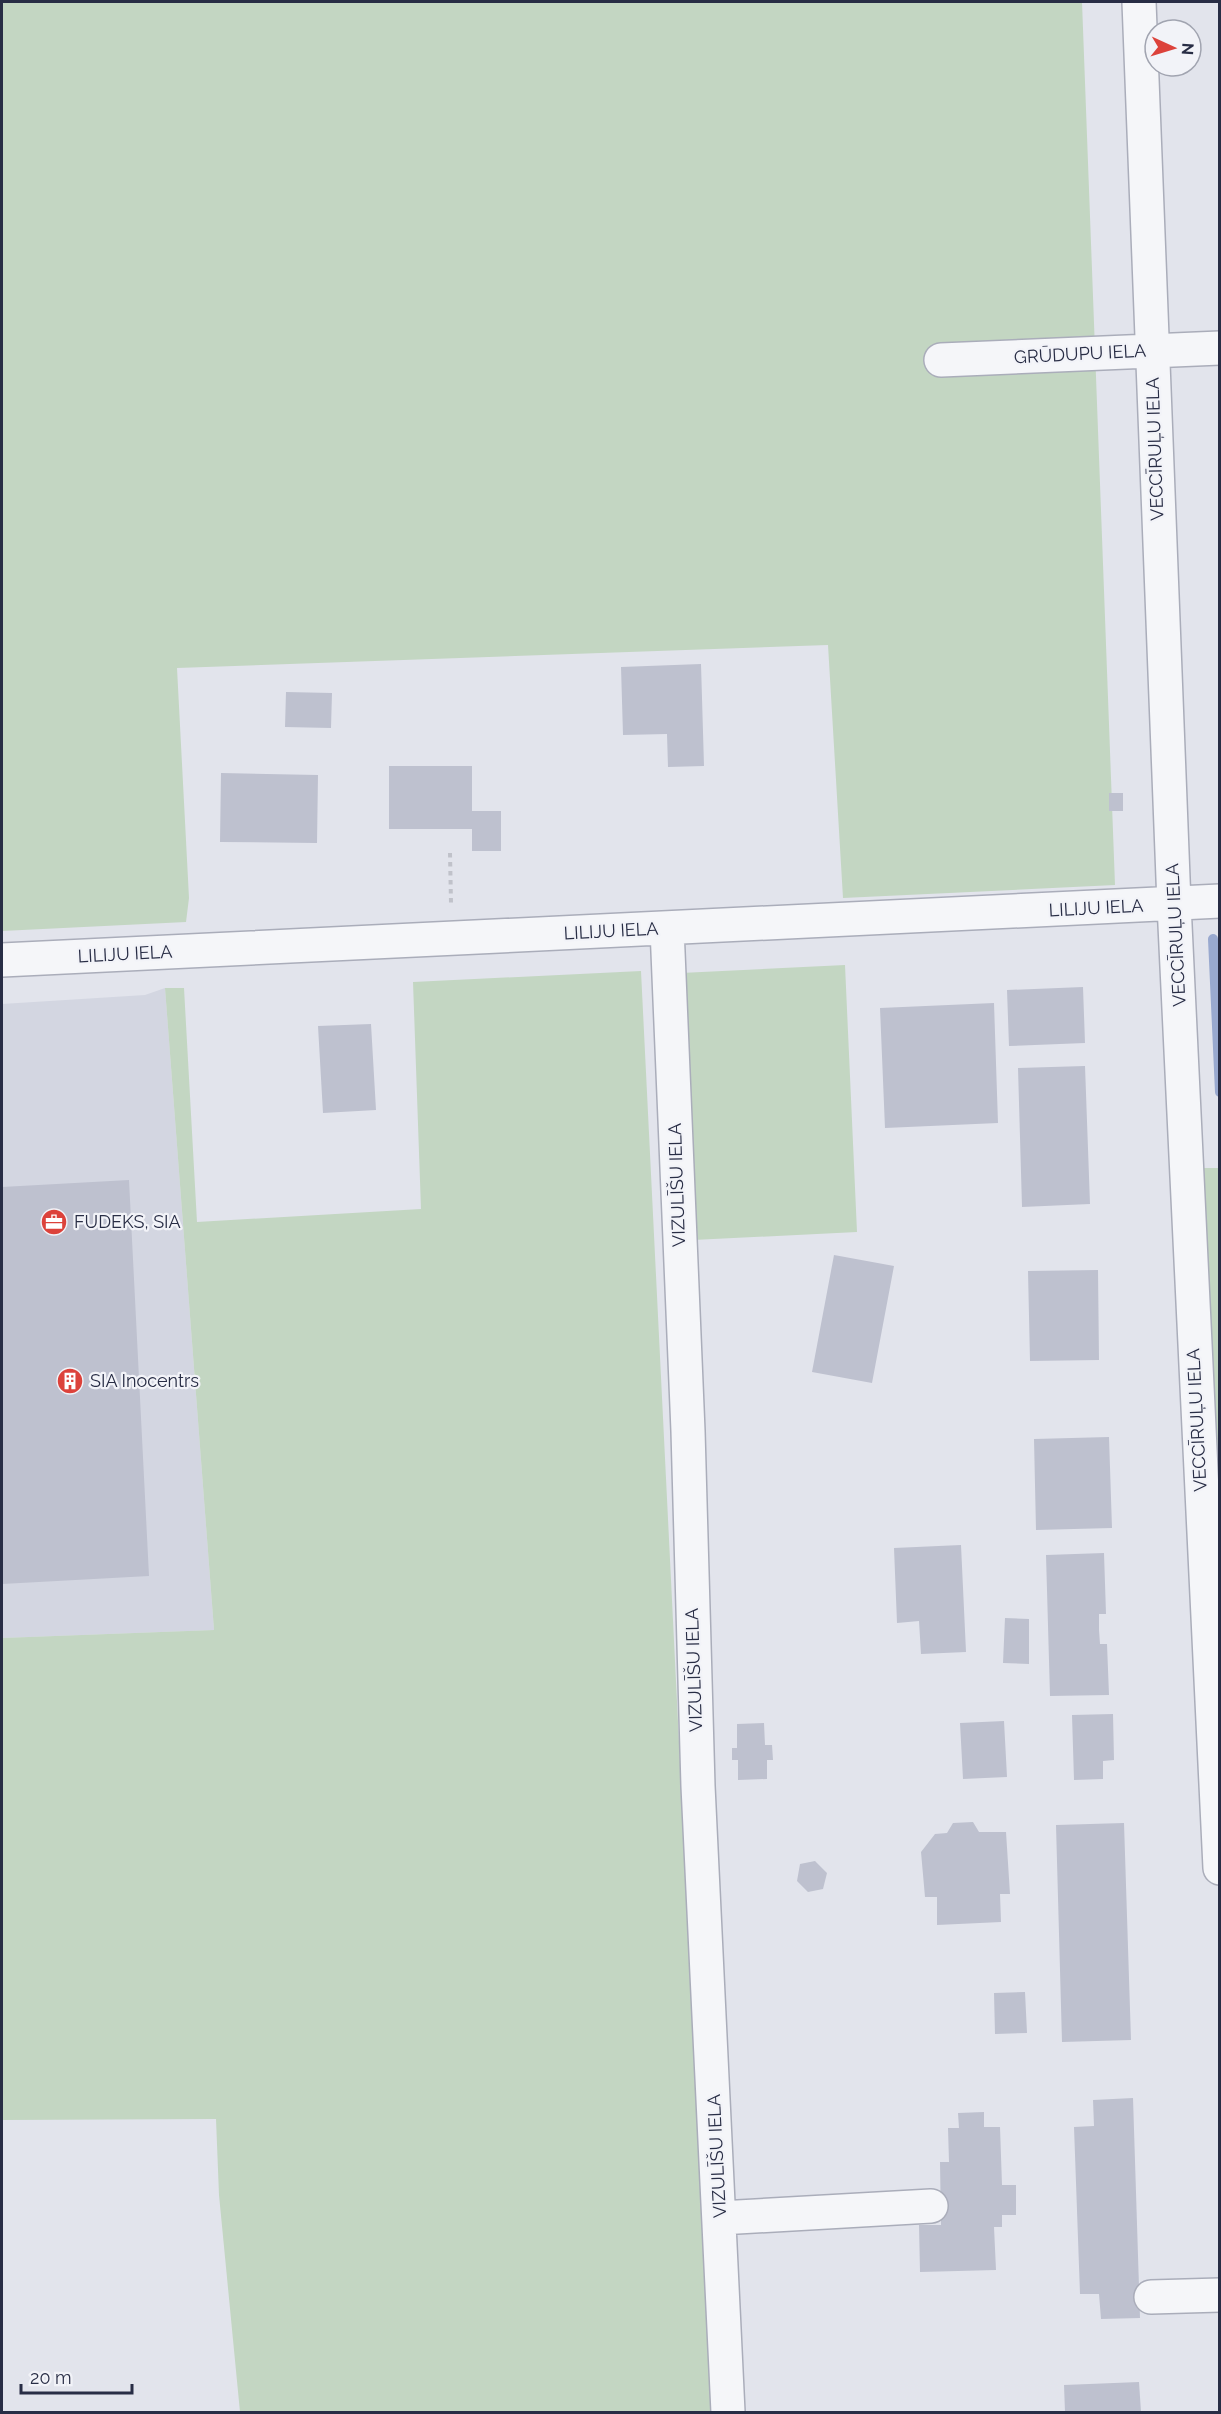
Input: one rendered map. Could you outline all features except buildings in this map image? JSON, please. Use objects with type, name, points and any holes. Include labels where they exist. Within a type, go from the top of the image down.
[{"type":"street","name":"VECCĪRUĻU IELA","points":[[1139,2],[1174,904],[1220,1868]]},
{"type":"street","name":"GRŪDUPU IELA","points":[[940,360],[1220,348]]},
{"type":"street","name":"LILIJU IELA","points":[[2,960],[1220,901]]},
{"type":"street","name":"VIZULĪŠU IELA","points":[[667,928],[688,1443],[698,1786],[728,2412]]},
{"type":"street","points":[[720,2218],[931,2206]]},
{"type":"street","points":[[1151,2297],[1220,2295]]},
{"type":"path","points":[[450,853],[451,938]]},
{"type":"shaded area","points":[[165,988],[214,1630],[2,1638],[2,1004],[145,995]]},
{"type":"green space","points":[[2,2],[1082,2],[1115,885],[843,898],[828,645],[177,668],[189,898],[186,922],[2,931]]},
{"type":"green space","points":[[845,965],[857,1232],[693,1240],[681,973]]},
{"type":"green space","points":[[641,971],[712,2412],[240,2412],[219,2195],[216,2119],[2,2120],[2,1638],[214,1630],[165,988],[184,988],[197,1222],[421,1209],[413,982]]},
{"type":"green space","points":[[1204,1168],[1220,1168],[1219,1541]]},
{"type":"waterway","points":[[1213,939],[1220,1092]]},
{"type":"place","name":"FUDEKS, SIA","points":[[54,1222]]},
{"type":"place","name":"SIA Inocentrs","points":[[70,1381]]}]
